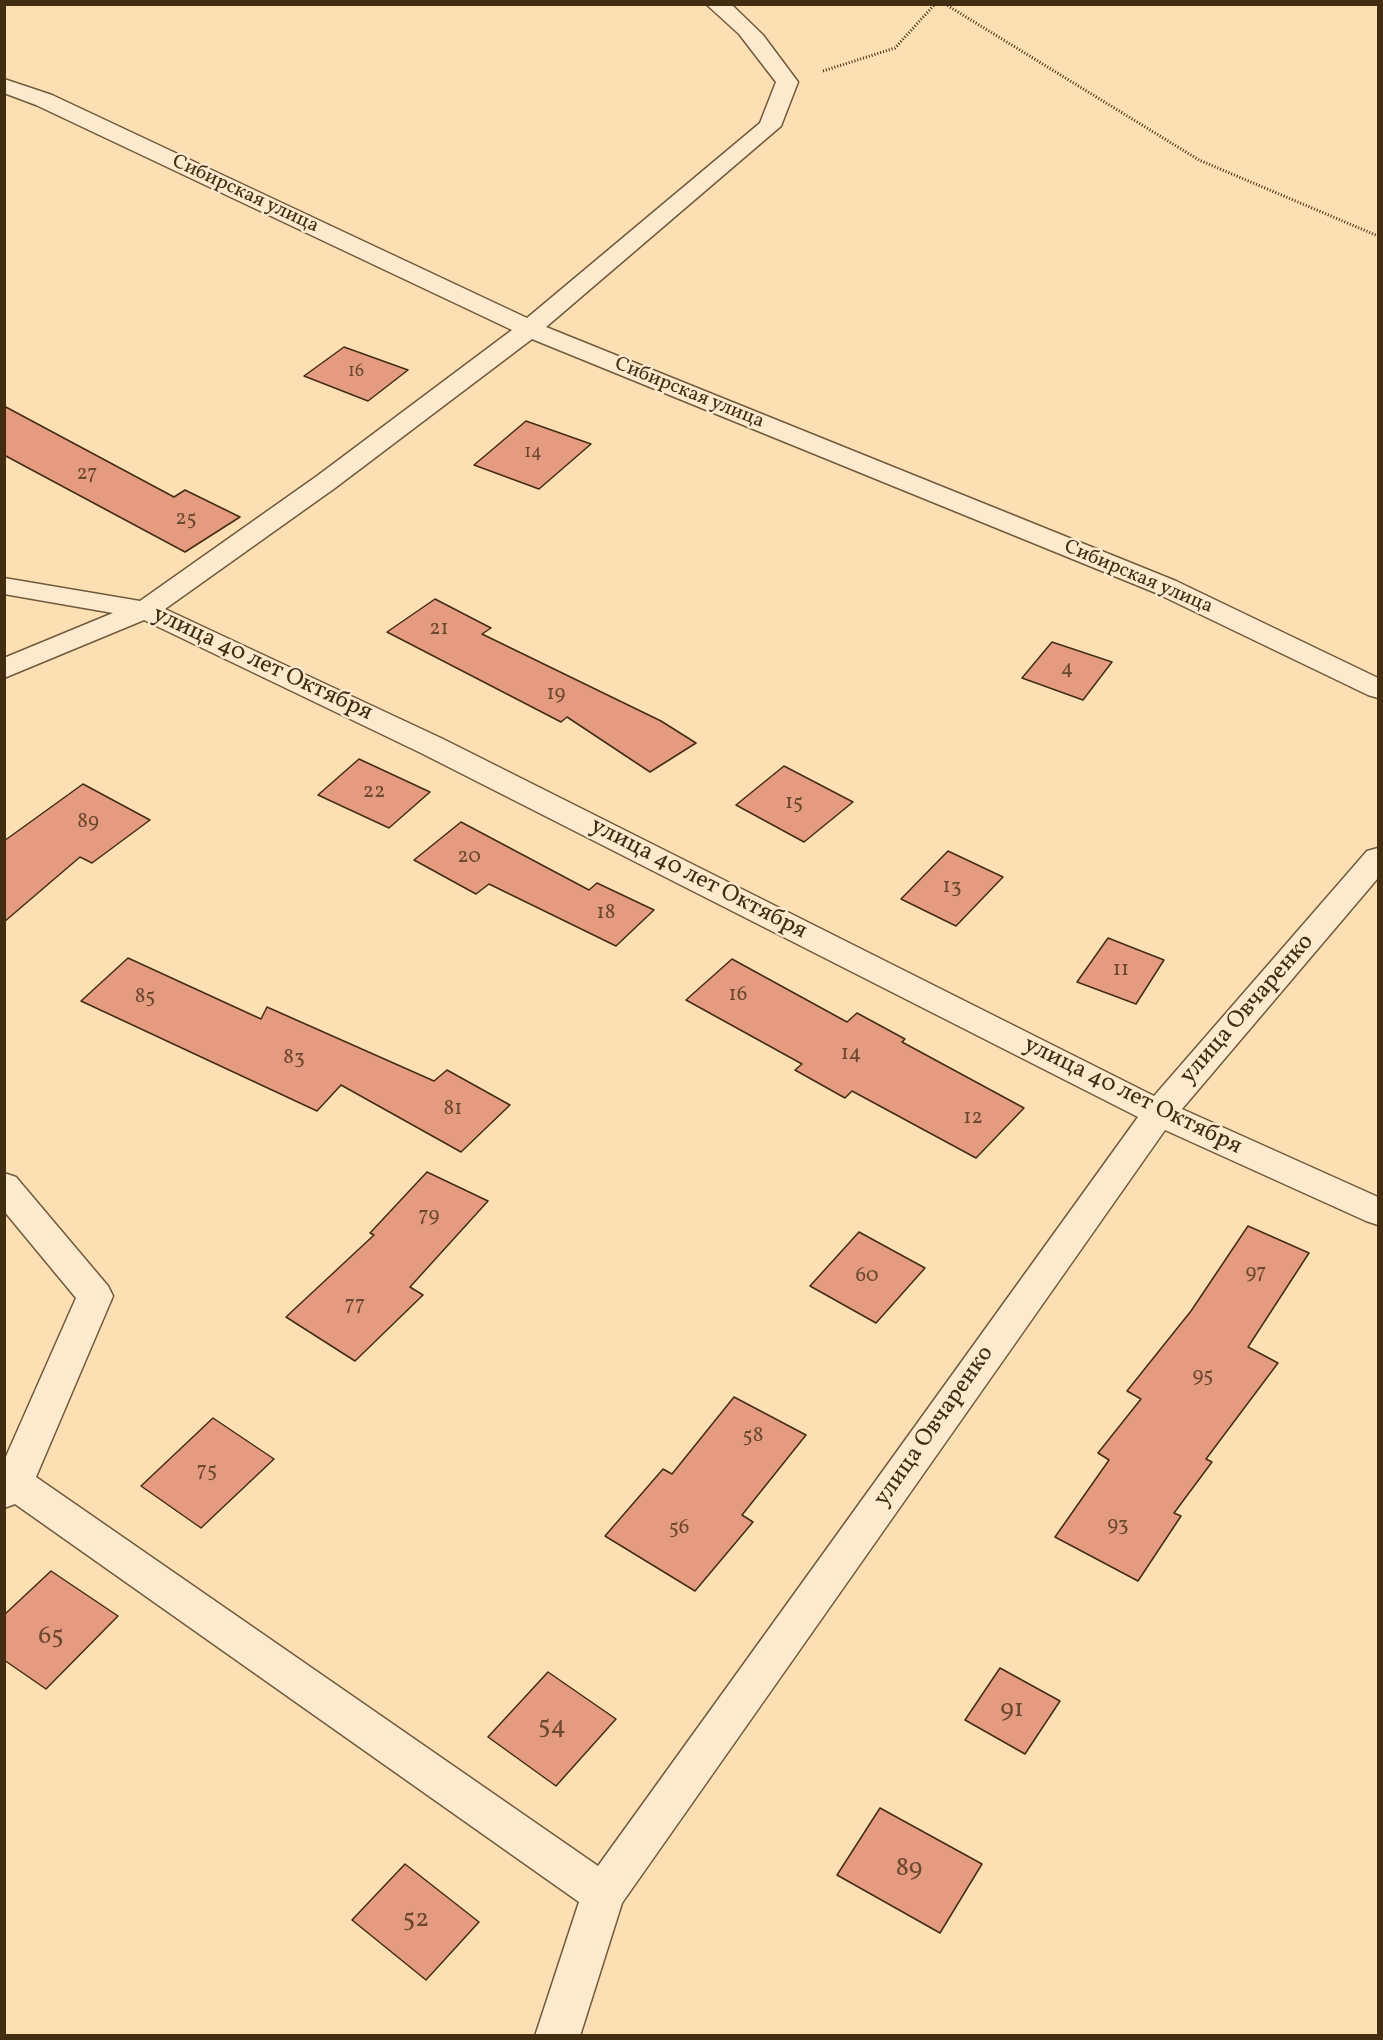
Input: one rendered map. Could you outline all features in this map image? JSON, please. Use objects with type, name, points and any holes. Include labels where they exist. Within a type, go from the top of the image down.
[{"type":"street","points":[[8,666],[145,610],[326,482],[530,329],[771,126],[787,82],[763,46],[716,4]]},
{"type":"street","name":"Сибирская улица","points":[[4,85],[44,100],[530,329],[1166,587],[1378,689]]},
{"type":"street","name":"улица 40 лет Октября","points":[[4,586],[145,610],[432,746],[1159,1113],[1378,1212]]},
{"type":"street","name":"улица Овчаренко","points":[[557,2036],[603,1894],[1159,1113],[1378,858]]},
{"type":"street","points":[[4,1186],[95,1296],[10,1488],[603,1894]]},
{"type":"path","points":[[787,82],[896,48],[934,4]]},
{"type":"path","points":[[945,4],[1199,160],[1378,236]]},
{"type":"building","points":[[344,347],[408,370],[368,401],[304,376]]},
{"type":"building","points":[[4,406],[174,497],[185,490],[240,517],[185,552],[4,455]]},
{"type":"building","points":[[526,421],[591,444],[539,489],[474,465]]},
{"type":"building","points":[[435,599],[491,628],[482,634],[661,721],[696,743],[650,772],[567,717],[561,722],[387,632]]},
{"type":"building","points":[[1052,642],[1112,662],[1083,700],[1022,678]]},
{"type":"building","points":[[359,759],[430,792],[389,828],[318,795]]},
{"type":"building","points":[[784,766],[853,802],[804,842],[736,805]]},
{"type":"building","points":[[83,784],[150,820],[92,863],[80,857],[4,922],[4,841]]},
{"type":"building","points":[[461,822],[589,890],[597,883],[654,910],[616,946],[489,884],[476,894],[414,860]]},
{"type":"building","points":[[948,851],[1003,877],[956,926],[901,899]]},
{"type":"building","points":[[1108,938],[1164,960],[1136,1004],[1077,982]]},
{"type":"building","points":[[128,958],[261,1019],[267,1007],[434,1081],[447,1070],[510,1105],[461,1152],[341,1085],[317,1111],[81,1001]]},
{"type":"building","points":[[732,959],[847,1022],[857,1013],[905,1039],[902,1042],[1024,1108],[976,1158],[852,1091],[845,1098],[795,1070],[802,1064],[686,1000]]},
{"type":"building","points":[[427,1172],[488,1201],[410,1287],[423,1295],[355,1361],[286,1317],[374,1235],[370,1233]]},
{"type":"building","points":[[1248,1226],[1309,1253],[1248,1347],[1278,1363],[1206,1459],[1212,1462],[1174,1513],[1181,1516],[1138,1581],[1055,1537],[1109,1460],[1098,1453],[1141,1399],[1127,1391],[1191,1311]]},
{"type":"building","points":[[859,1232],[925,1268],[876,1323],[810,1286]]},
{"type":"building","points":[[734,1397],[806,1435],[742,1515],[753,1522],[695,1591],[605,1536],[663,1469],[672,1474]]},
{"type":"building","points":[[213,1418],[274,1459],[201,1528],[141,1486]]},
{"type":"building","points":[[51,1571],[118,1616],[46,1689],[4,1660],[4,1615]]},
{"type":"building","points":[[1000,1668],[1060,1701],[1025,1754],[965,1720]]},
{"type":"building","points":[[548,1672],[616,1719],[556,1786],[488,1737]]},
{"type":"building","points":[[880,1808],[982,1864],[940,1933],[837,1875]]},
{"type":"building","points":[[405,1864],[479,1922],[426,1980],[352,1920]]}]
